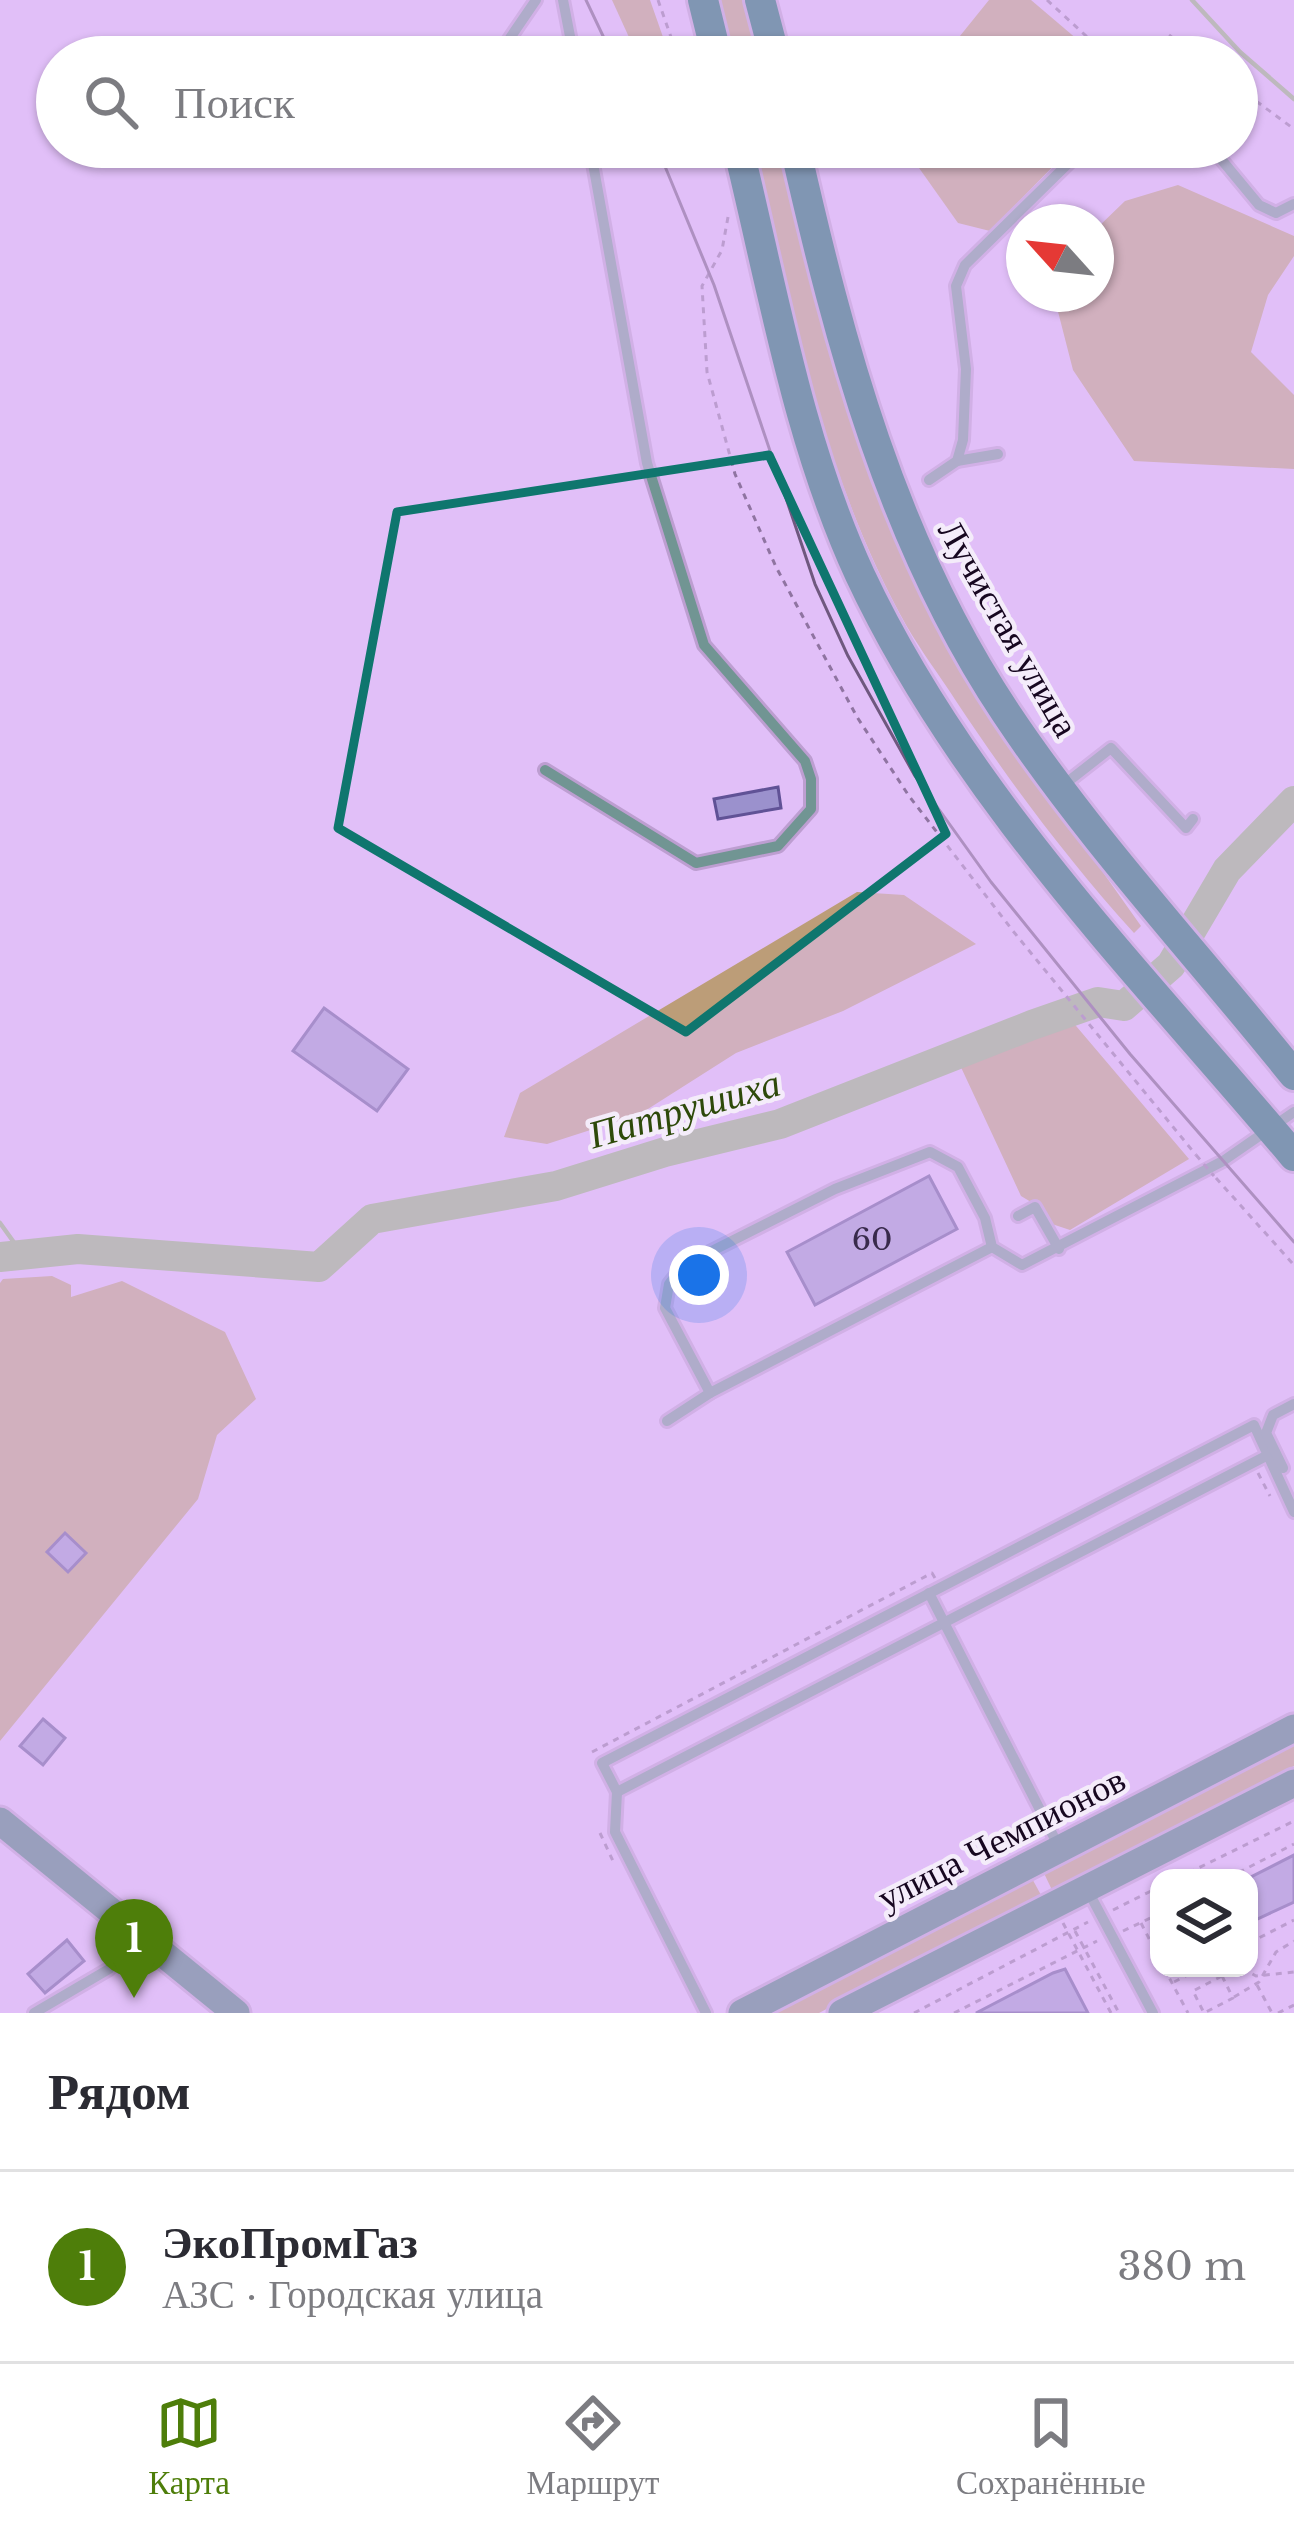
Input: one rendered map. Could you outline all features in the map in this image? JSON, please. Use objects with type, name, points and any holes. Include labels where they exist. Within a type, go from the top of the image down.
[{"type":"main road","points":[[703,0],[712,36]]},
{"type":"main road","points":[[760,0],[769,36]]},
{"type":"main road","points":[[743,168],[806,428],[860,576],[980,775],[1173,1016],[1283,1122],[1294,1156]]},
{"type":"main road","name":"Лучистая улица","points":[[800,168],[854,384],[908,532],[984,677],[1059,790],[1294,1075]]},
{"type":"street","name":"улица Чемпионов","points":[[742,2013],[1294,1728]]},
{"type":"street","points":[[842,2013],[1294,1783]]},
{"type":"street","points":[[0,1821],[236,2013]]},
{"type":"lane","points":[[511,36],[536,0]]},
{"type":"lane","points":[[563,0],[570,36]]},
{"type":"lane","points":[[545,770],[696,863],[778,846],[811,808],[811,779],[805,761],[704,644],[647,463],[594,168]]},
{"type":"lane","points":[[957,461],[970,368],[956,286],[965,265],[1064,168]]},
{"type":"lane","points":[[1228,168],[1259,206],[1276,213],[1294,204]]},
{"type":"lane","points":[[929,480],[957,461],[998,454]]},
{"type":"lane","points":[[1059,790],[1111,748],[1186,828],[1193,820]]},
{"type":"lane","points":[[710,1394],[665,1308],[669,1284],[684,1265],[835,1189],[930,1152],[958,1167],[985,1218],[992,1247],[1022,1265],[1059,1249],[1283,1122]]},
{"type":"lane","points":[[1018,1216],[1034,1207],[1059,1249]]},
{"type":"lane","points":[[667,1421],[992,1247]]},
{"type":"lane","points":[[1283,1468],[1266,1433],[1273,1415],[1294,1403]]},
{"type":"lane","points":[[706,2013],[615,1832],[617,1792],[602,1763],[1254,1425],[1294,1512]]},
{"type":"lane","points":[[617,1792],[1268,1455]]},
{"type":"lane","points":[[929,1594],[1060,1848]]},
{"type":"lane","points":[[1086,1886],[1154,2013]]},
{"type":"lane","points":[[34,2013],[109,1969],[137,1933]]},
{"type":"path","points":[[658,0],[671,36]]},
{"type":"path","points":[[1047,0],[1086,36]]},
{"type":"path","points":[[1258,103],[1294,130]]},
{"type":"path","points":[[731,210],[722,250],[702,286],[707,372],[735,474],[776,567],[857,717],[909,796],[1115,1057],[1294,1264]]},
{"type":"path","points":[[1197,1869],[1294,1822]]},
{"type":"path","points":[[1245,1869],[1294,1844]]},
{"type":"path","points":[[914,2013],[1150,1892]]},
{"type":"path","points":[[954,2013],[1084,1946],[1150,1918]]},
{"type":"path","points":[[1258,1939],[1293,1922]]},
{"type":"path","points":[[1141,1923],[1150,1940]]},
{"type":"path","points":[[1074,1930],[1119,2013]]},
{"type":"path","points":[[1233,1998],[1222,1976],[1193,1991],[1204,2013],[1233,1998],[1256,1984],[1276,1952],[1294,1941]]},
{"type":"path","points":[[1258,1976],[1294,1972]]},
{"type":"path","points":[[1169,1977],[1188,2013]]},
{"type":"path","points":[[1172,1983],[1184,1977]]},
{"type":"path","points":[[1256,1984],[1275,2013],[1294,2005]]},
{"type":"highlighted area","points":[[769,455],[946,834],[686,1032],[338,828],[397,512]]},
{"type":"shaded area","points":[[612,0],[650,0],[663,36],[628,36]]},
{"type":"shaded area","points":[[718,0],[743,0],[752,36],[726,36]]},
{"type":"shaded area","points":[[989,0],[1031,0],[1073,36],[960,36]]},
{"type":"shaded area","points":[[758,168],[788,168],[849,399],[1022,758],[1141,926],[1134,933],[998,762],[912,635],[877,569],[831,452]]},
{"type":"shaded area","points":[[919,168],[1052,168],[1016,204],[1006,204],[1006,215],[990,231],[958,223]]},
{"type":"shaded area","points":[[1178,185],[1294,236],[1294,256],[1268,295],[1251,352],[1294,395],[1294,469],[1134,461],[1073,370],[1058,312],[1114,312],[1114,212],[1125,201]]},
{"type":"shaded area","points":[[857,892],[904,895],[976,944],[843,1011],[736,1053],[640,1114],[547,1144],[504,1137],[520,1093]]},
{"type":"shaded area","points":[[1071,1020],[1189,1159],[1070,1230],[1052,1224],[1038,1201],[1021,1196],[959,1063]]},
{"type":"shaded area","points":[[52,1276],[71,1285],[71,1297],[122,1281],[225,1332],[256,1399],[217,1435],[198,1499],[0,1741],[0,1283]]},
{"type":"shaded area","points":[[1294,1740],[1294,1766],[1052,1890],[1041,1867]]},
{"type":"shaded area","points":[[1029,1873],[1041,1895],[819,2013],[768,2013]]},
{"type":"building","points":[[778,787],[781,808],[718,819],[714,799]]},
{"type":"building","points":[[324,1008],[408,1069],[377,1111],[293,1051]]},
{"type":"building","points":[[929,1176],[957,1229],[815,1305],[787,1252]]},
{"type":"building","points":[[65,1533],[86,1553],[68,1572],[47,1552]]},
{"type":"building","points":[[43,1719],[65,1738],[43,1765],[20,1746]]},
{"type":"building","points":[[1294,1855],[1294,1902],[1258,1919],[1258,1873]]},
{"type":"building","points":[[67,1940],[84,1961],[45,1993],[28,1974]]},
{"type":"building","points":[[1065,1969],[1088,2013],[976,2013],[1053,1973]]},
{"type":"waterway","points":[[1192,0],[1225,36]]},
{"type":"waterway","points":[[1258,68],[1294,99]]},
{"type":"waterway","name":"Патрушиха","points":[[0,1257],[78,1249],[319,1267],[372,1219],[556,1186],[665,1152],[780,1124],[1098,1002],[1124,1006],[1171,965],[1227,870],[1294,801]]},
{"type":"waterway","points":[[0,1223],[23,1255]]},
{"type":"tram line","points":[[586,0],[603,36]]},
{"type":"tram line","points":[[666,168],[714,285],[815,584],[848,656],[915,776],[991,882],[1130,1054],[1294,1242]]},
{"type":"place","name":"ЭкоПромГаз","points":[[134,1998]]}]
